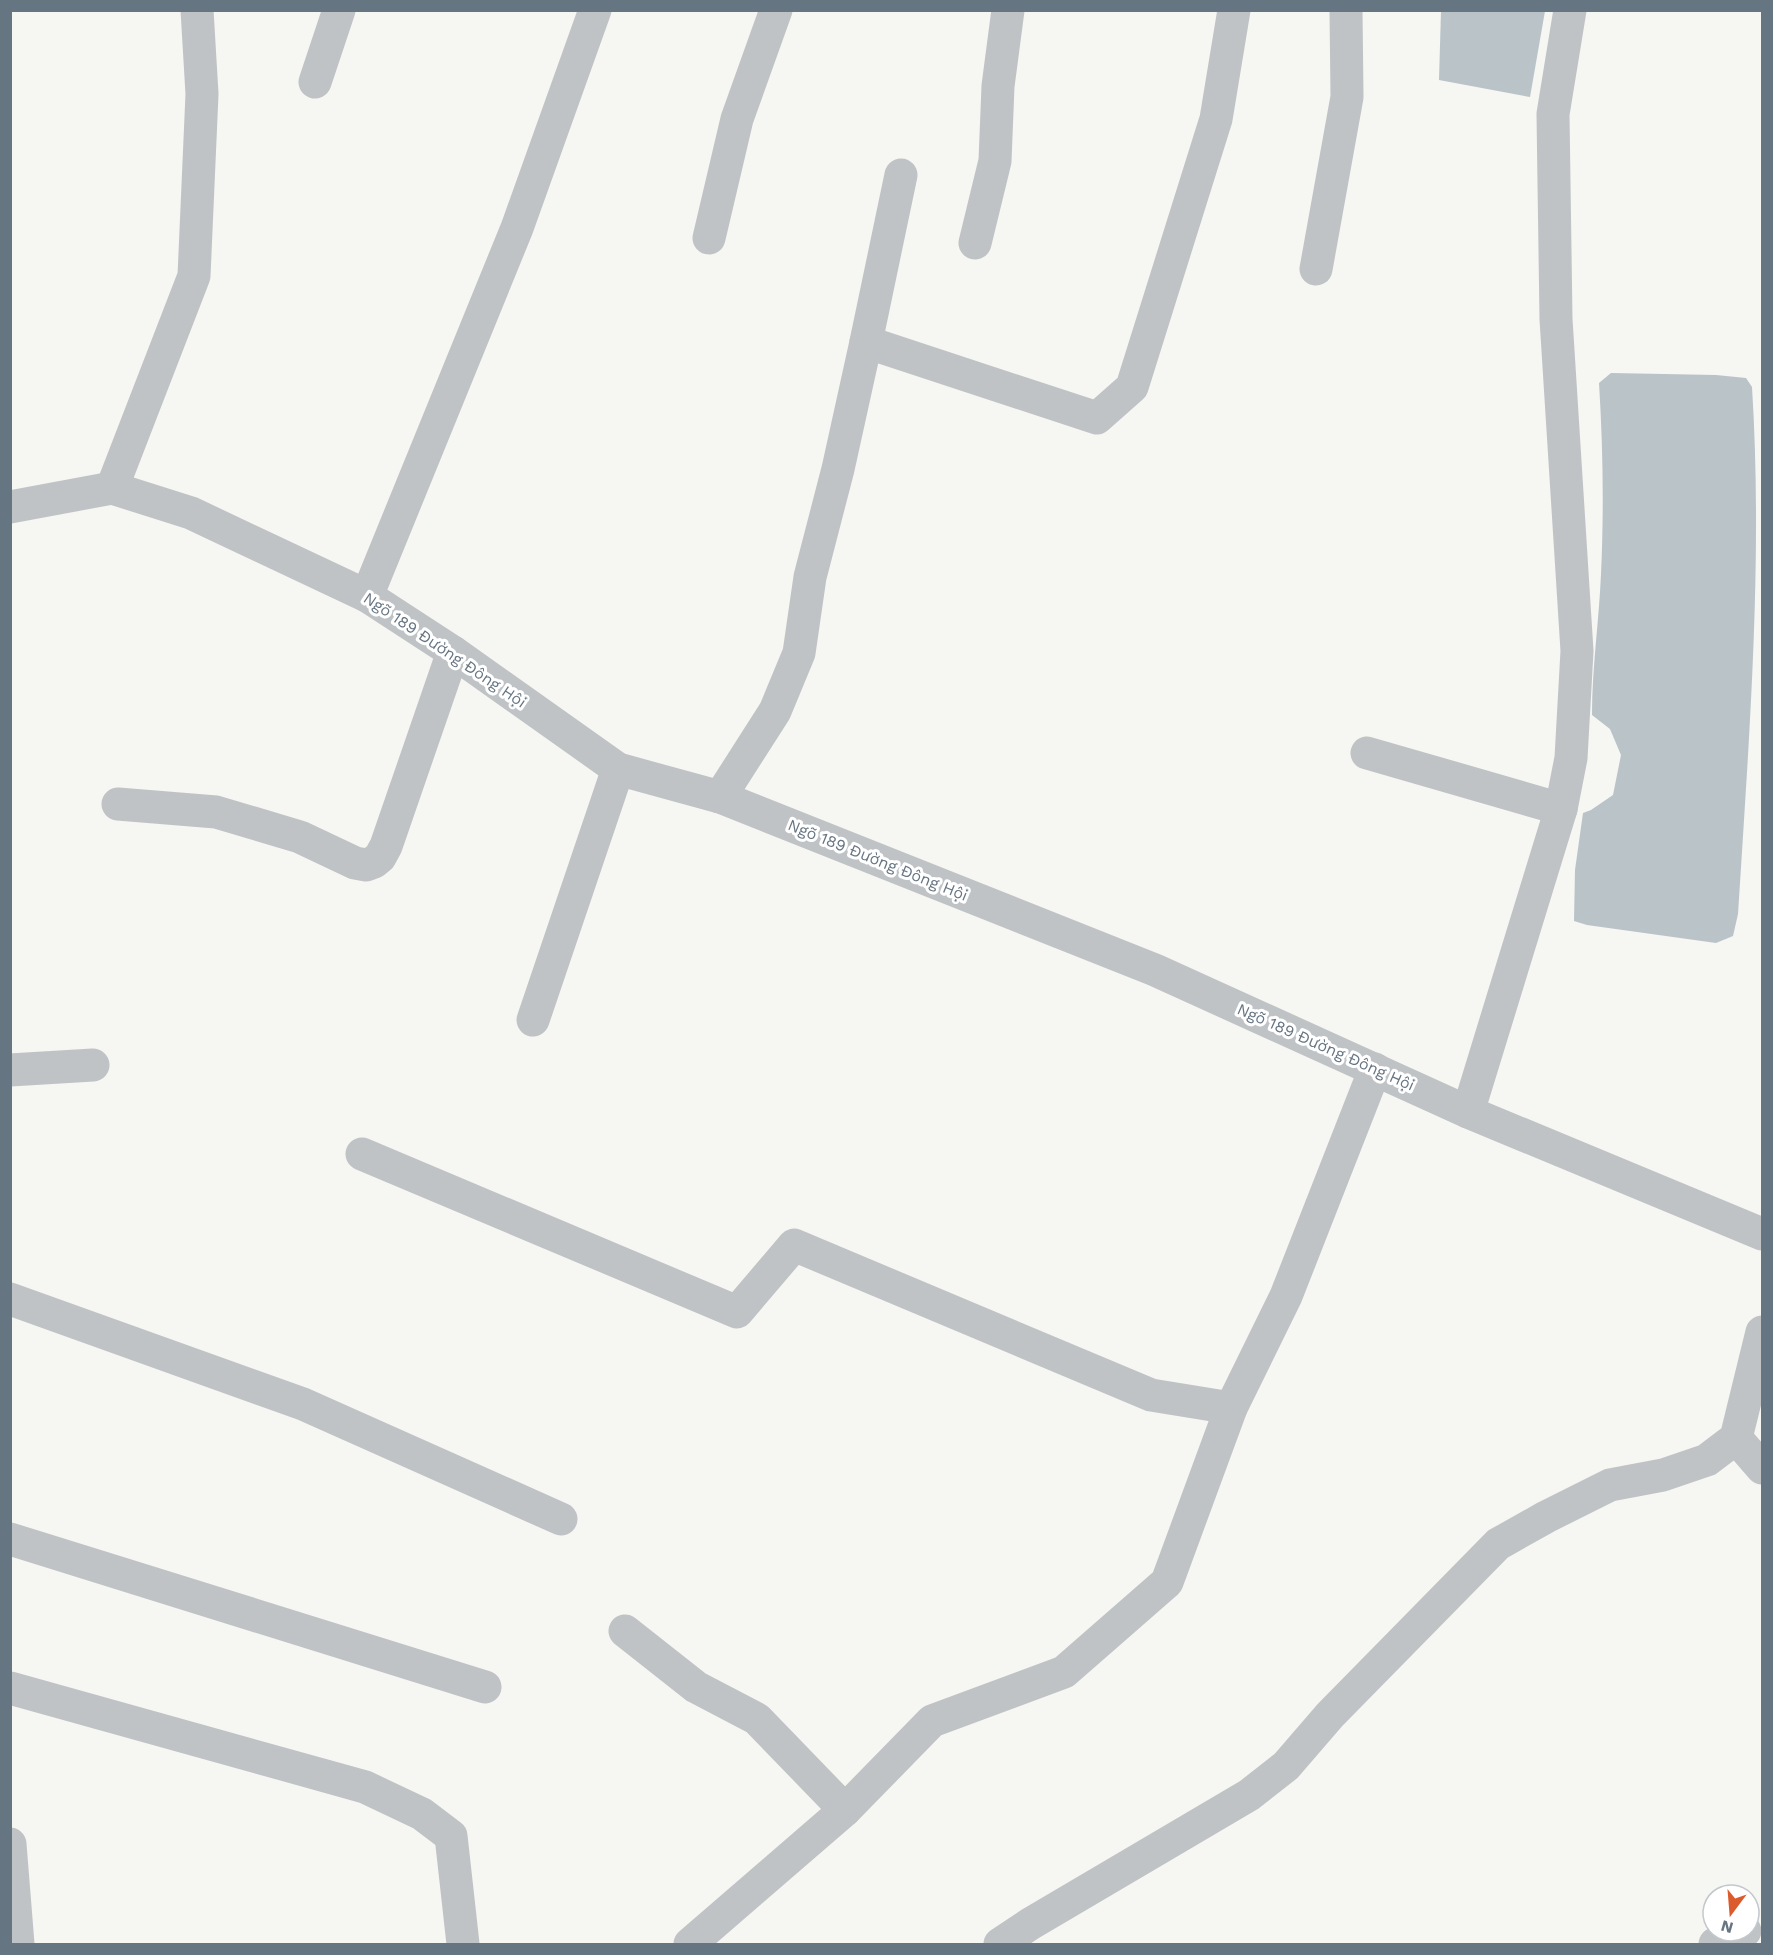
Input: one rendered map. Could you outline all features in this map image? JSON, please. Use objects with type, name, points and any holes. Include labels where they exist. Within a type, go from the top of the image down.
[{"type":"street","points":[[112,488],[194,276],[202,94],[197,10]]},
{"type":"street","points":[[315,82],[339,10]]},
{"type":"street","points":[[368,596],[517,228],[595,10]]},
{"type":"street","points":[[709,238],[737,119],[776,10]]},
{"type":"street","points":[[975,243],[995,161],[998,86],[1008,10]]},
{"type":"street","points":[[866,342],[1097,418],[1132,387],[1216,119],[1234,10]]},
{"type":"street","points":[[1316,269],[1347,97],[1346,10]]},
{"type":"street","points":[[1468,1112],[1561,809],[1570,758],[1576,651],[1556,318],[1553,114],[1570,10]]},
{"type":"street","points":[[720,797],[775,711],[799,653],[810,577],[838,469],[901,175]]},
{"type":"street","name":"Ngõ 189 Đường Đông Hội","points":[[10,507],[112,488],[191,513],[368,596],[453,652],[618,769],[720,797],[1155,970],[1468,1112],[1762,1234]]},
{"type":"street","points":[[118,804],[216,812],[300,837],[356,863],[366,865],[374,862],[386,846],[453,652]]},
{"type":"street","points":[[1367,753],[1561,809]]},
{"type":"street","points":[[533,1020],[618,769]]},
{"type":"street","points":[[10,1070],[93,1065]]},
{"type":"street","points":[[690,1944],[845,1810],[932,1721],[1064,1672],[1167,1582],[1231,1408],[1286,1296],[1375,1069]]},
{"type":"street","points":[[362,1154],[737,1312],[794,1245],[1151,1395],[1231,1408]]},
{"type":"street","points":[[10,1299],[303,1404],[561,1519]]},
{"type":"street","points":[[1000,1944],[1249,1795],[1286,1766],[1330,1715],[1498,1544],[1610,1485],[1663,1474],[1707,1460],[1736,1437],[1762,1332]]},
{"type":"street","points":[[1736,1437],[1762,1468]]},
{"type":"street","points":[[10,1539],[485,1687]]},
{"type":"street","points":[[625,1632],[696,1687],[757,1719],[845,1810]]},
{"type":"street","points":[[10,1688],[364,1788],[422,1814],[451,1836],[463,1944]]},
{"type":"street","points":[[10,1844],[18,1944]]},
{"type":"shaded area","points":[[1441,11],[1545,11],[1530,97],[1439,80]]},
{"type":"shaded area","points":[[1611,373],[1716,375],[1746,378],[1752,387],[1756,519],[1755,585],[1750,717],[1738,914],[1733,936],[1716,943],[1587,925],[1574,921],[1575,870],[1583,813],[1613,795],[1621,755],[1610,729],[1592,715],[1603,526],[1599,383]]}]
